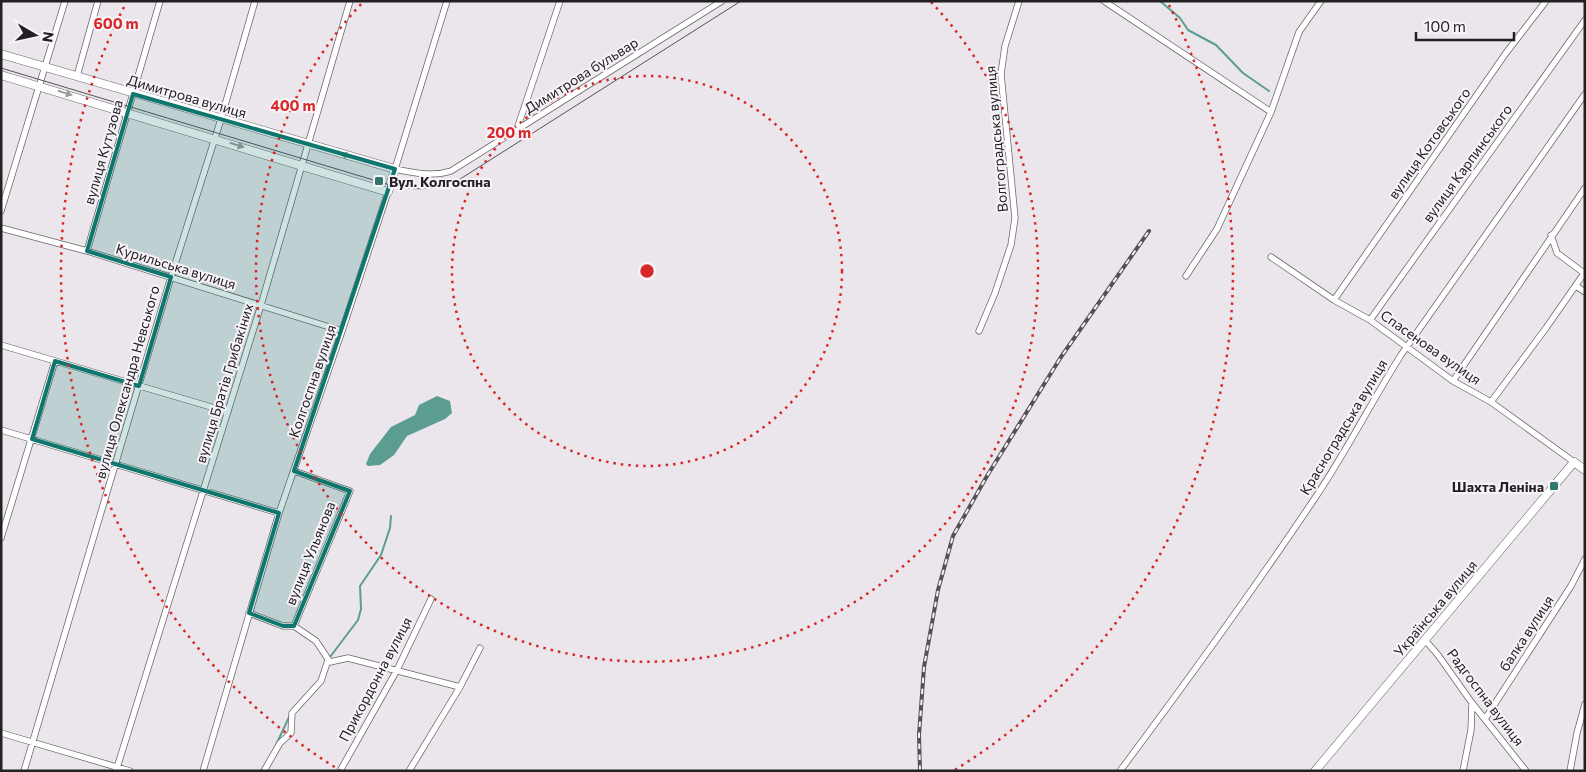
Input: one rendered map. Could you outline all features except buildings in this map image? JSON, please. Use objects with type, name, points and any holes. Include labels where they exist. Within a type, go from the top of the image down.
[{"type":"street","points":[[1,211],[64,1]]},
{"type":"street","points":[[77,76],[98,1]]},
{"type":"street","name":"вулиця Кутузова","points":[[87,251],[160,1]]},
{"type":"street","name":"вулиця Олександра Невського","points":[[24,771],[255,1]]},
{"type":"street","name":"вулиця Братів Грибакіних","points":[[117,769],[261,305],[350,1]]},
{"type":"street","name":"Колгоспна вулиця","points":[[203,771],[279,513],[388,192],[447,1]]},
{"type":"street","points":[[517,129],[560,1]]},
{"type":"street","name":"Димитрова бульвар","points":[[395,169],[428,175],[452,171],[722,1]]},
{"type":"street","name":"Волгоградська вулиця","points":[[980,331],[1011,245],[1015,218],[1001,74],[1005,46],[1019,1]]},
{"type":"street","points":[[1104,1],[1271,112]]},
{"type":"street","points":[[1186,276],[1217,229],[1271,112],[1299,32],[1320,1]]},
{"type":"street","name":"вулиця Котовського","points":[[1334,300],[1506,53],[1546,1]]},
{"type":"street","name":"вулиця Карпинського","points":[[1370,320],[1585,20]]},
{"type":"street","name":"Димитрова вулиця","points":[[1,54],[395,169]]},
{"type":"street","points":[[1,74],[388,192]]},
{"type":"street","name":"Красноградська вулиця","points":[[1120,771],[1182,688],[1318,494],[1343,454],[1374,397],[1407,346],[1584,98]]},
{"type":"street","points":[[1452,380],[1585,188]]},
{"type":"street","name":"Курильська вулиця","points":[[1,228],[87,251],[342,331]]},
{"type":"street","points":[[1491,402],[1576,286],[1584,272],[1557,253],[1551,235]]},
{"type":"street","name":"Спасенова вулиця","points":[[1271,258],[1334,300],[1370,320],[1452,380],[1491,402],[1574,462]]},
{"type":"street","points":[[1576,286],[1585,292]]},
{"type":"street","points":[[1,345],[228,412]]},
{"type":"street","points":[[1,538],[55,361]]},
{"type":"street","points":[[1,430],[279,513]]},
{"type":"street","points":[[1574,462],[1585,470]]},
{"type":"street","name":"Українська вулиця","points":[[1315,771],[1574,462]]},
{"type":"street","name":"вулиця Ульянова","points":[[294,471],[350,491],[294,626]]},
{"type":"street","name":"балка вулиця","points":[[1485,720],[1567,592],[1585,559]]},
{"type":"street","name":"Прикордонна вулиця","points":[[340,771],[397,670],[431,599]]},
{"type":"street","points":[[249,613],[283,626],[294,626],[316,641],[330,662],[348,658],[460,687]]},
{"type":"street","name":"Радгоспна вулиця","points":[[1425,640],[1526,771]]},
{"type":"street","points":[[410,771],[460,687],[480,648]]},
{"type":"street","points":[[264,771],[280,743],[291,733],[292,713],[321,681],[328,660]]},
{"type":"street","points":[[1463,771],[1471,730],[1472,703]]},
{"type":"street","points":[[1570,771],[1577,732],[1585,704]]},
{"type":"street","points":[[1,733],[117,769],[130,771]]},
{"type":"highlighted area","points":[[133,94],[395,169],[294,471],[350,491],[294,626],[283,626],[249,613],[279,513],[32,439],[55,361],[139,386],[171,277],[87,251]]},
{"type":"shaded area","points":[[437,396],[450,401],[452,413],[445,419],[407,436],[394,455],[380,465],[368,466],[366,464],[370,454],[391,427],[415,415],[419,405]]},
{"type":"waterway","points":[[1160,1],[1180,18],[1188,30],[1216,45],[1243,73],[1269,91]]},
{"type":"waterway","points":[[330,657],[358,620],[361,609],[360,586],[381,555],[390,528],[391,516]]},
{"type":"waterway","points":[[276,745],[290,715]]},
{"type":"tram line","points":[[1,68],[390,185],[424,189],[457,181],[741,1]]},
{"type":"railway","points":[[920,771],[919,735],[924,667],[938,590],[953,536],[987,476],[1061,357],[1149,231]]},
{"type":"place","name":"Вул. Колгоспна","points":[[379,181]]},
{"type":"place","name":"Шахта Леніна","points":[[1554,486]]}]
